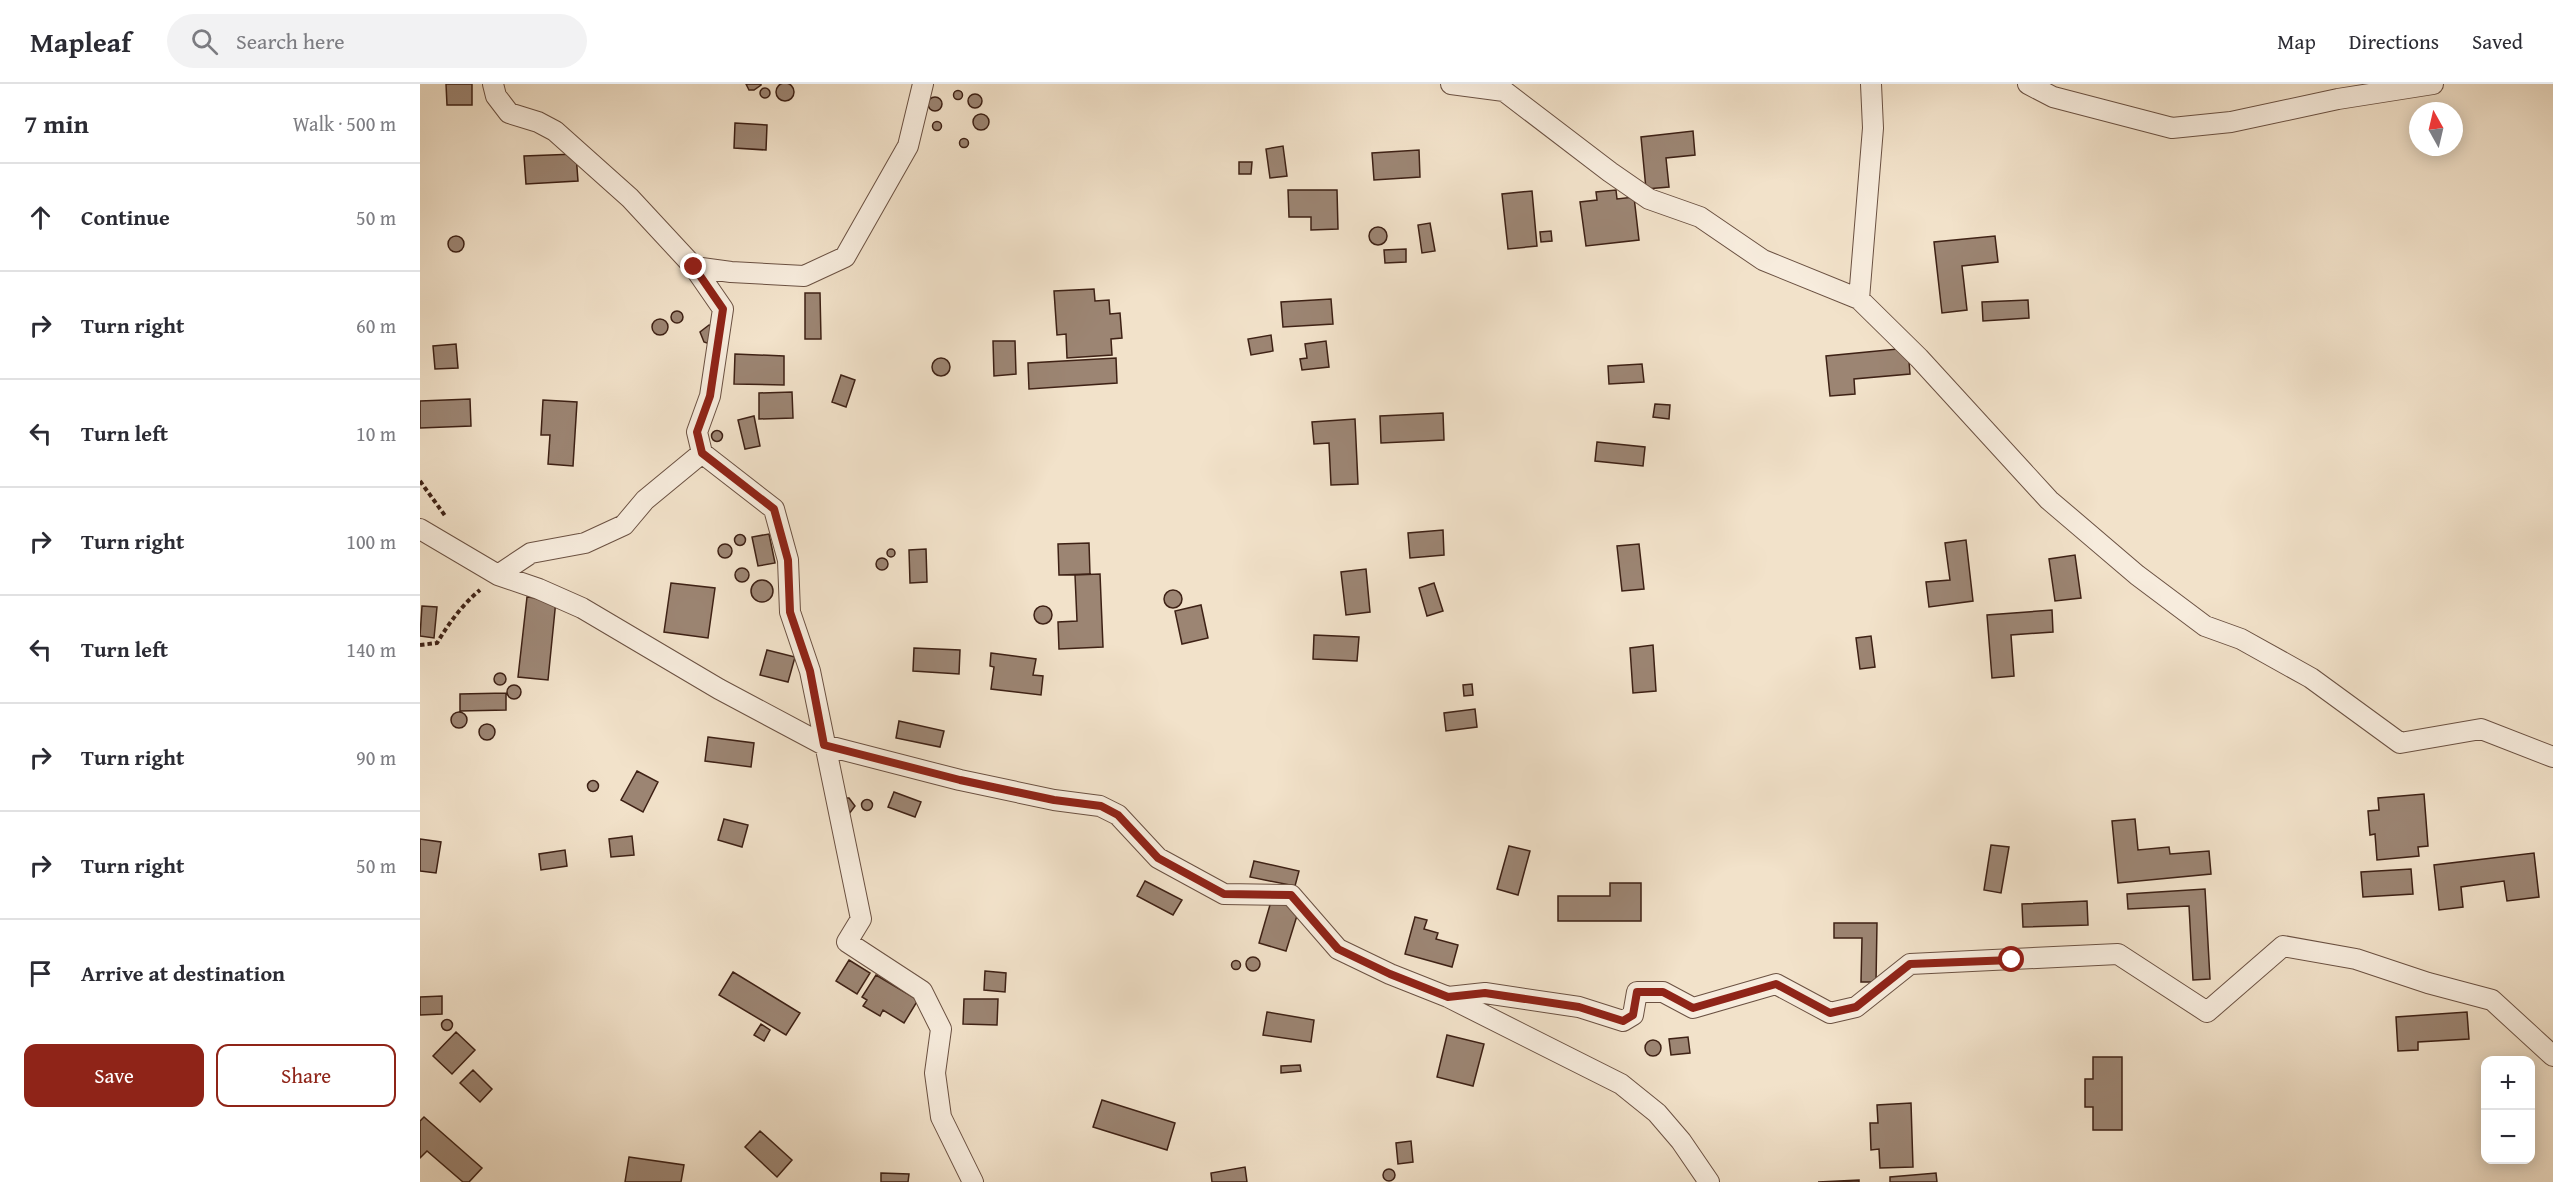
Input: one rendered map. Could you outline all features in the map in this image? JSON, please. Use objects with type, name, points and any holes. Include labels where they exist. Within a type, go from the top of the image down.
[{"type":"street","points":[[493,84],[496,96],[509,112],[555,131],[630,198],[694,267],[723,309],[710,396],[697,432],[702,453],[774,509],[788,560],[790,612],[810,671],[861,919],[847,942],[922,991],[941,1029],[935,1073],[941,1118],[974,1182]]},
{"type":"street","points":[[694,267],[731,272],[804,276],[845,257],[908,146],[924,84]]},
{"type":"street","points":[[1451,84],[1504,91],[1649,199],[1700,217],[1763,260],[1859,299],[1918,358],[2049,500],[2137,575],[2205,626],[2241,639],[2311,678],[2400,743],[2481,729],[2553,757]]},
{"type":"street","points":[[1859,299],[1873,128],[1871,84]]},
{"type":"street","points":[[2028,84],[2053,97],[2172,128],[2231,122],[2338,99],[2433,84]]},
{"type":"street","points":[[498,575],[531,553],[585,543],[624,525],[645,500],[702,453]]},
{"type":"street","points":[[420,529],[498,575],[539,589],[582,608],[720,689],[824,745],[960,780],[1054,800],[1101,806],[1118,815],[1150,850],[1168,863],[1224,894],[1291,895],[1338,949],[1390,974],[1448,997],[1621,1084],[1657,1113],[1681,1141],[1709,1182]]},
{"type":"street","points":[[1448,997],[1485,993],[1579,1007],[1623,1021],[1633,1015],[1637,992],[1663,992],[1693,1008],[1776,984],[1830,1013],[1856,1007],[1910,964],[2118,954],[2206,1012],[2283,946],[2356,959],[2492,1000],[2553,1056]]},
{"type":"path","points":[[420,645],[437,643],[446,627],[464,605],[498,575]]},
{"type":"building","points":[[781,83],[789,83],[794,88],[792,99],[781,101],[776,96],[776,88]]},
{"type":"building","points":[[446,84],[472,84],[472,105],[447,105]]},
{"type":"building","points":[[746,84],[761,85],[754,90],[749,90]]},
{"type":"building","points":[[765,88],[769,89],[769,97],[765,98],[761,97],[760,93],[761,89]]},
{"type":"building","points":[[958,90],[963,95],[958,100],[953,95]]},
{"type":"building","points":[[975,94],[980,96],[982,101],[980,106],[975,108],[970,106],[968,101],[970,96]]},
{"type":"building","points":[[932,97],[938,97],[942,104],[938,111],[932,111],[928,107],[928,101]]},
{"type":"building","points":[[981,114],[989,122],[981,130],[973,122]]},
{"type":"building","points":[[937,121],[942,126],[937,131],[932,126]]},
{"type":"building","points":[[735,123],[767,125],[766,150],[734,148]]},
{"type":"building","points":[[1693,131],[1695,155],[1666,158],[1669,187],[1646,189],[1641,137]]},
{"type":"building","points":[[964,139],[968,143],[964,147],[960,143]]},
{"type":"building","points":[[1283,146],[1287,176],[1270,178],[1266,149]]},
{"type":"building","points":[[1419,150],[1420,177],[1374,180],[1372,153]]},
{"type":"building","points":[[576,154],[578,181],[526,184],[524,156]]},
{"type":"building","points":[[1239,162],[1252,162],[1251,174],[1239,174]]},
{"type":"building","points":[[1288,190],[1337,190],[1338,229],[1311,230],[1311,217],[1289,217]]},
{"type":"building","points":[[1616,190],[1617,199],[1634,197],[1639,240],[1586,246],[1580,202],[1597,200],[1596,192]]},
{"type":"building","points":[[1532,191],[1537,246],[1508,249],[1502,194]]},
{"type":"building","points":[[1430,223],[1435,251],[1422,253],[1418,225]]},
{"type":"building","points":[[1374,227],[1382,227],[1387,232],[1385,243],[1374,245],[1369,240],[1369,232]]},
{"type":"building","points":[[1551,231],[1552,241],[1541,242],[1540,232]]},
{"type":"building","points":[[456,236],[464,244],[456,252],[448,244]]},
{"type":"building","points":[[1995,236],[1998,262],[1962,266],[1967,310],[1942,313],[1934,242]]},
{"type":"building","points":[[1406,249],[1406,262],[1385,263],[1384,250]]},
{"type":"building","points":[[1094,289],[1095,301],[1109,300],[1110,314],[1120,313],[1122,338],[1111,339],[1112,355],[1067,358],[1066,334],[1057,335],[1054,291]]},
{"type":"building","points":[[805,293],[820,293],[821,339],[805,339]]},
{"type":"building","points":[[1331,299],[1333,324],[1283,327],[1281,302]]},
{"type":"building","points":[[2028,300],[2029,318],[1983,321],[1982,302]]},
{"type":"building","points":[[679,311],[683,317],[679,323],[675,323],[671,315]]},
{"type":"building","points":[[660,319],[668,327],[660,335],[652,327]]},
{"type":"building","points":[[709,325],[714,327],[710,344],[704,342],[700,332]]},
{"type":"building","points":[[1271,335],[1273,351],[1251,355],[1248,339]]},
{"type":"building","points":[[993,341],[1015,341],[1016,374],[994,376]]},
{"type":"building","points":[[1326,341],[1329,367],[1302,370],[1300,359],[1307,358],[1305,344]]},
{"type":"building","points":[[456,344],[458,368],[435,369],[433,346]]},
{"type":"building","points":[[1908,348],[1910,374],[1854,379],[1855,394],[1830,396],[1826,356]]},
{"type":"building","points":[[735,354],[784,356],[784,385],[734,384]]},
{"type":"building","points":[[941,358],[947,361],[950,367],[947,373],[941,376],[935,373],[932,367],[935,361]]},
{"type":"building","points":[[1116,358],[1117,383],[1029,389],[1028,363]]},
{"type":"building","points":[[1642,364],[1644,382],[1609,384],[1608,366]]},
{"type":"building","points":[[841,375],[855,380],[846,407],[832,402]]},
{"type":"building","points":[[792,392],[793,418],[759,419],[759,393]]},
{"type":"building","points":[[470,399],[471,426],[420,428],[420,401]]},
{"type":"building","points":[[543,400],[577,402],[573,466],[548,464],[550,435],[541,435]]},
{"type":"building","points":[[1655,404],[1670,405],[1669,419],[1653,417]]},
{"type":"building","points":[[1443,413],[1444,440],[1381,443],[1380,416]]},
{"type":"building","points":[[754,416],[760,446],[745,449],[738,420]]},
{"type":"building","points":[[1355,419],[1358,484],[1331,485],[1329,443],[1314,444],[1312,422]]},
{"type":"building","points":[[717,430],[723,436],[717,442],[711,436]]},
{"type":"building","points":[[1597,442],[1645,447],[1643,466],[1595,461]]},
{"type":"building","points":[[1443,530],[1444,555],[1410,558],[1408,533]]},
{"type":"building","points":[[740,534],[746,540],[740,546],[734,540]]},
{"type":"building","points":[[769,534],[775,563],[758,566],[752,537]]},
{"type":"building","points":[[1966,540],[1973,601],[1929,607],[1926,582],[1950,580],[1945,543]]},
{"type":"building","points":[[1089,543],[1090,574],[1059,575],[1058,544]]},
{"type":"building","points":[[725,544],[730,546],[732,551],[730,556],[725,558],[720,556],[718,551],[720,546]]},
{"type":"building","points":[[1639,544],[1644,589],[1622,591],[1617,546]]},
{"type":"building","points":[[891,549],[895,553],[891,557],[887,553]]},
{"type":"building","points":[[926,549],[927,582],[910,583],[909,550]]},
{"type":"building","points":[[2075,555],[2081,598],[2055,601],[2049,559]]},
{"type":"building","points":[[882,558],[888,564],[882,570],[876,564]]},
{"type":"building","points":[[742,568],[747,570],[749,575],[747,580],[742,582],[737,580],[735,575],[737,570]]},
{"type":"building","points":[[1366,569],[1370,612],[1346,615],[1341,572]]},
{"type":"building","points":[[1100,574],[1103,647],[1059,649],[1058,622],[1077,621],[1075,575]]},
{"type":"building","points":[[762,580],[770,583],[773,591],[770,599],[762,602],[754,599],[751,591],[754,583]]},
{"type":"building","points":[[671,583],[715,588],[708,638],[664,632]]},
{"type":"building","points":[[1434,583],[1443,611],[1427,616],[1419,588]]},
{"type":"building","points":[[1173,590],[1179,593],[1182,599],[1179,605],[1173,608],[1167,605],[1164,599],[1167,593]]},
{"type":"building","points":[[527,597],[556,600],[548,680],[518,677]]},
{"type":"building","points":[[1201,605],[1208,638],[1182,644],[1175,611]]},
{"type":"building","points":[[422,606],[437,607],[434,638],[420,636]]},
{"type":"building","points":[[1039,606],[1047,606],[1052,611],[1050,622],[1039,624],[1034,619],[1034,611]]},
{"type":"building","points":[[2052,610],[2053,632],[2011,635],[2014,676],[1992,678],[1987,615]]},
{"type":"building","points":[[1314,635],[1359,637],[1357,661],[1313,659]]},
{"type":"building","points":[[1871,636],[1875,667],[1860,669],[1856,638]]},
{"type":"building","points":[[1653,645],[1656,691],[1633,693],[1630,648]]},
{"type":"building","points":[[914,648],[960,650],[959,674],[913,671]]},
{"type":"building","points":[[767,650],[795,657],[788,682],[760,675]]},
{"type":"building","points":[[991,653],[1036,659],[1033,675],[1043,676],[1041,695],[991,689],[994,667],[990,666]]},
{"type":"building","points":[[502,673],[506,679],[502,685],[498,685],[494,677]]},
{"type":"building","points":[[1472,684],[1473,695],[1464,696],[1463,685]]},
{"type":"building","points":[[514,685],[519,687],[521,692],[519,697],[514,699],[509,697],[507,692],[509,687]]},
{"type":"building","points":[[506,693],[506,710],[460,711],[460,694]]},
{"type":"building","points":[[1475,709],[1477,727],[1446,731],[1444,713]]},
{"type":"building","points":[[459,712],[467,720],[459,728],[451,720]]},
{"type":"building","points":[[899,721],[944,731],[940,747],[896,738]]},
{"type":"building","points":[[484,724],[490,724],[495,732],[493,738],[484,740],[479,735],[479,729]]},
{"type":"building","points":[[708,737],[754,743],[751,767],[705,761]]},
{"type":"building","points":[[637,771],[658,782],[643,812],[621,800]]},
{"type":"building","points":[[593,781],[597,782],[597,790],[593,791],[589,790],[588,786],[589,782]]},
{"type":"building","points":[[894,792],[921,802],[915,817],[888,807]]},
{"type":"building","points":[[2424,794],[2428,846],[2418,847],[2419,856],[2377,860],[2375,834],[2370,835],[2368,811],[2379,810],[2378,798]]},
{"type":"building","points":[[844,798],[849,798],[855,806],[849,814]]},
{"type":"building","points":[[867,800],[871,801],[871,809],[867,810],[863,809],[862,805],[863,801]]},
{"type":"building","points":[[724,819],[748,825],[742,847],[718,840]]},
{"type":"building","points":[[2135,819],[2138,850],[2169,847],[2170,854],[2209,851],[2211,874],[2118,883],[2112,821]]},
{"type":"building","points":[[632,836],[634,855],[611,857],[609,839]]},
{"type":"building","points":[[420,839],[441,842],[436,873],[420,871]]},
{"type":"building","points":[[1991,845],[2009,847],[2001,893],[1984,890]]},
{"type":"building","points":[[1509,846],[1530,851],[1518,895],[1497,889]]},
{"type":"building","points":[[565,850],[567,866],[541,870],[539,854]]},
{"type":"building","points":[[2534,853],[2539,897],[2507,901],[2504,881],[2461,887],[2463,907],[2439,910],[2434,865]]},
{"type":"building","points":[[1254,861],[1299,871],[1295,886],[1250,877]]},
{"type":"building","points":[[2411,869],[2413,894],[2363,897],[2361,872]]},
{"type":"building","points":[[1145,881],[1182,900],[1173,915],[1137,896]]},
{"type":"building","points":[[1610,883],[1641,883],[1641,921],[1558,921],[1558,896],[1610,896]]},
{"type":"building","points":[[2205,889],[2210,979],[2193,980],[2189,906],[2128,909],[2127,894]]},
{"type":"building","points":[[1272,898],[1300,906],[1286,951],[1259,943]]},
{"type":"building","points":[[2087,901],[2088,925],[2023,927],[2022,904]]},
{"type":"building","points":[[1415,917],[1427,920],[1424,929],[1438,933],[1436,939],[1458,945],[1452,967],[1405,954]]},
{"type":"building","points":[[1834,923],[1877,923],[1876,982],[1861,982],[1862,938],[1834,938]]},
{"type":"building","points":[[1253,957],[1258,959],[1260,964],[1258,969],[1253,971],[1248,969],[1246,964],[1248,959]]},
{"type":"building","points":[[849,960],[870,973],[857,994],[836,981]]},
{"type":"building","points":[[1236,960],[1241,965],[1236,970],[1231,965]]},
{"type":"building","points":[[985,971],[1006,973],[1005,992],[984,990]]},
{"type":"building","points":[[733,972],[800,1013],[786,1035],[719,995]]},
{"type":"building","points":[[876,975],[918,1000],[904,1023],[883,1010],[880,1016],[863,1006],[867,1000],[862,997]]},
{"type":"building","points":[[442,996],[442,1014],[420,1015],[420,997]]},
{"type":"building","points":[[964,999],[998,999],[997,1025],[963,1024]]},
{"type":"building","points":[[1267,1012],[1314,1020],[1311,1042],[1263,1035]]},
{"type":"building","points":[[2467,1012],[2469,1039],[2418,1042],[2418,1050],[2398,1051],[2396,1017]]},
{"type":"building","points":[[447,1019],[453,1025],[447,1031],[441,1025]]},
{"type":"building","points":[[761,1024],[770,1030],[764,1041],[754,1035]]},
{"type":"building","points":[[456,1032],[475,1050],[452,1074],[433,1056]]},
{"type":"building","points":[[1447,1035],[1484,1044],[1473,1086],[1437,1077]]},
{"type":"building","points":[[1688,1037],[1690,1053],[1671,1055],[1669,1039]]},
{"type":"building","points":[[1653,1040],[1661,1048],[1653,1056],[1645,1048]]},
{"type":"building","points":[[2093,1057],[2122,1057],[2122,1130],[2093,1130],[2093,1107],[2085,1107],[2085,1079],[2093,1079]]},
{"type":"building","points":[[1300,1065],[1301,1071],[1281,1073],[1281,1066]]},
{"type":"building","points":[[473,1070],[492,1089],[480,1102],[460,1083]]},
{"type":"building","points":[[1102,1100],[1175,1123],[1167,1150],[1093,1127]]},
{"type":"building","points":[[1911,1103],[1913,1167],[1880,1168],[1879,1149],[1871,1150],[1870,1123],[1878,1123],[1877,1105]]},
{"type":"building","points":[[424,1117],[482,1168],[469,1182],[463,1182],[427,1151],[420,1158],[420,1121]]},
{"type":"building","points":[[760,1131],[792,1160],[777,1177],[745,1147]]},
{"type":"building","points":[[1411,1141],[1413,1162],[1398,1164],[1396,1143]]},
{"type":"building","points":[[629,1157],[684,1165],[681,1182],[625,1182]]},
{"type":"building","points":[[1245,1167],[1247,1182],[1212,1182],[1211,1173]]},
{"type":"building","points":[[1389,1169],[1395,1175],[1389,1181],[1383,1175]]},
{"type":"building","points":[[881,1173],[909,1174],[908,1182],[881,1182]]},
{"type":"building","points":[[1936,1173],[1937,1182],[1890,1182],[1890,1177]]},
{"type":"building","points":[[1859,1180],[1859,1182],[1818,1182]]},
{"type":"route","points":[[694,267],[723,309],[710,396],[697,432],[702,453],[774,509],[788,560],[790,612],[810,671],[824,745],[960,780],[1054,800],[1101,806],[1118,815],[1158,858],[1224,894],[1291,895],[1338,949],[1390,974],[1448,997],[1485,993],[1579,1007],[1623,1021],[1633,1015],[1637,992],[1663,992],[1693,1008],[1776,984],[1830,1013],[1856,1007],[1910,964],[2012,960]]}]
